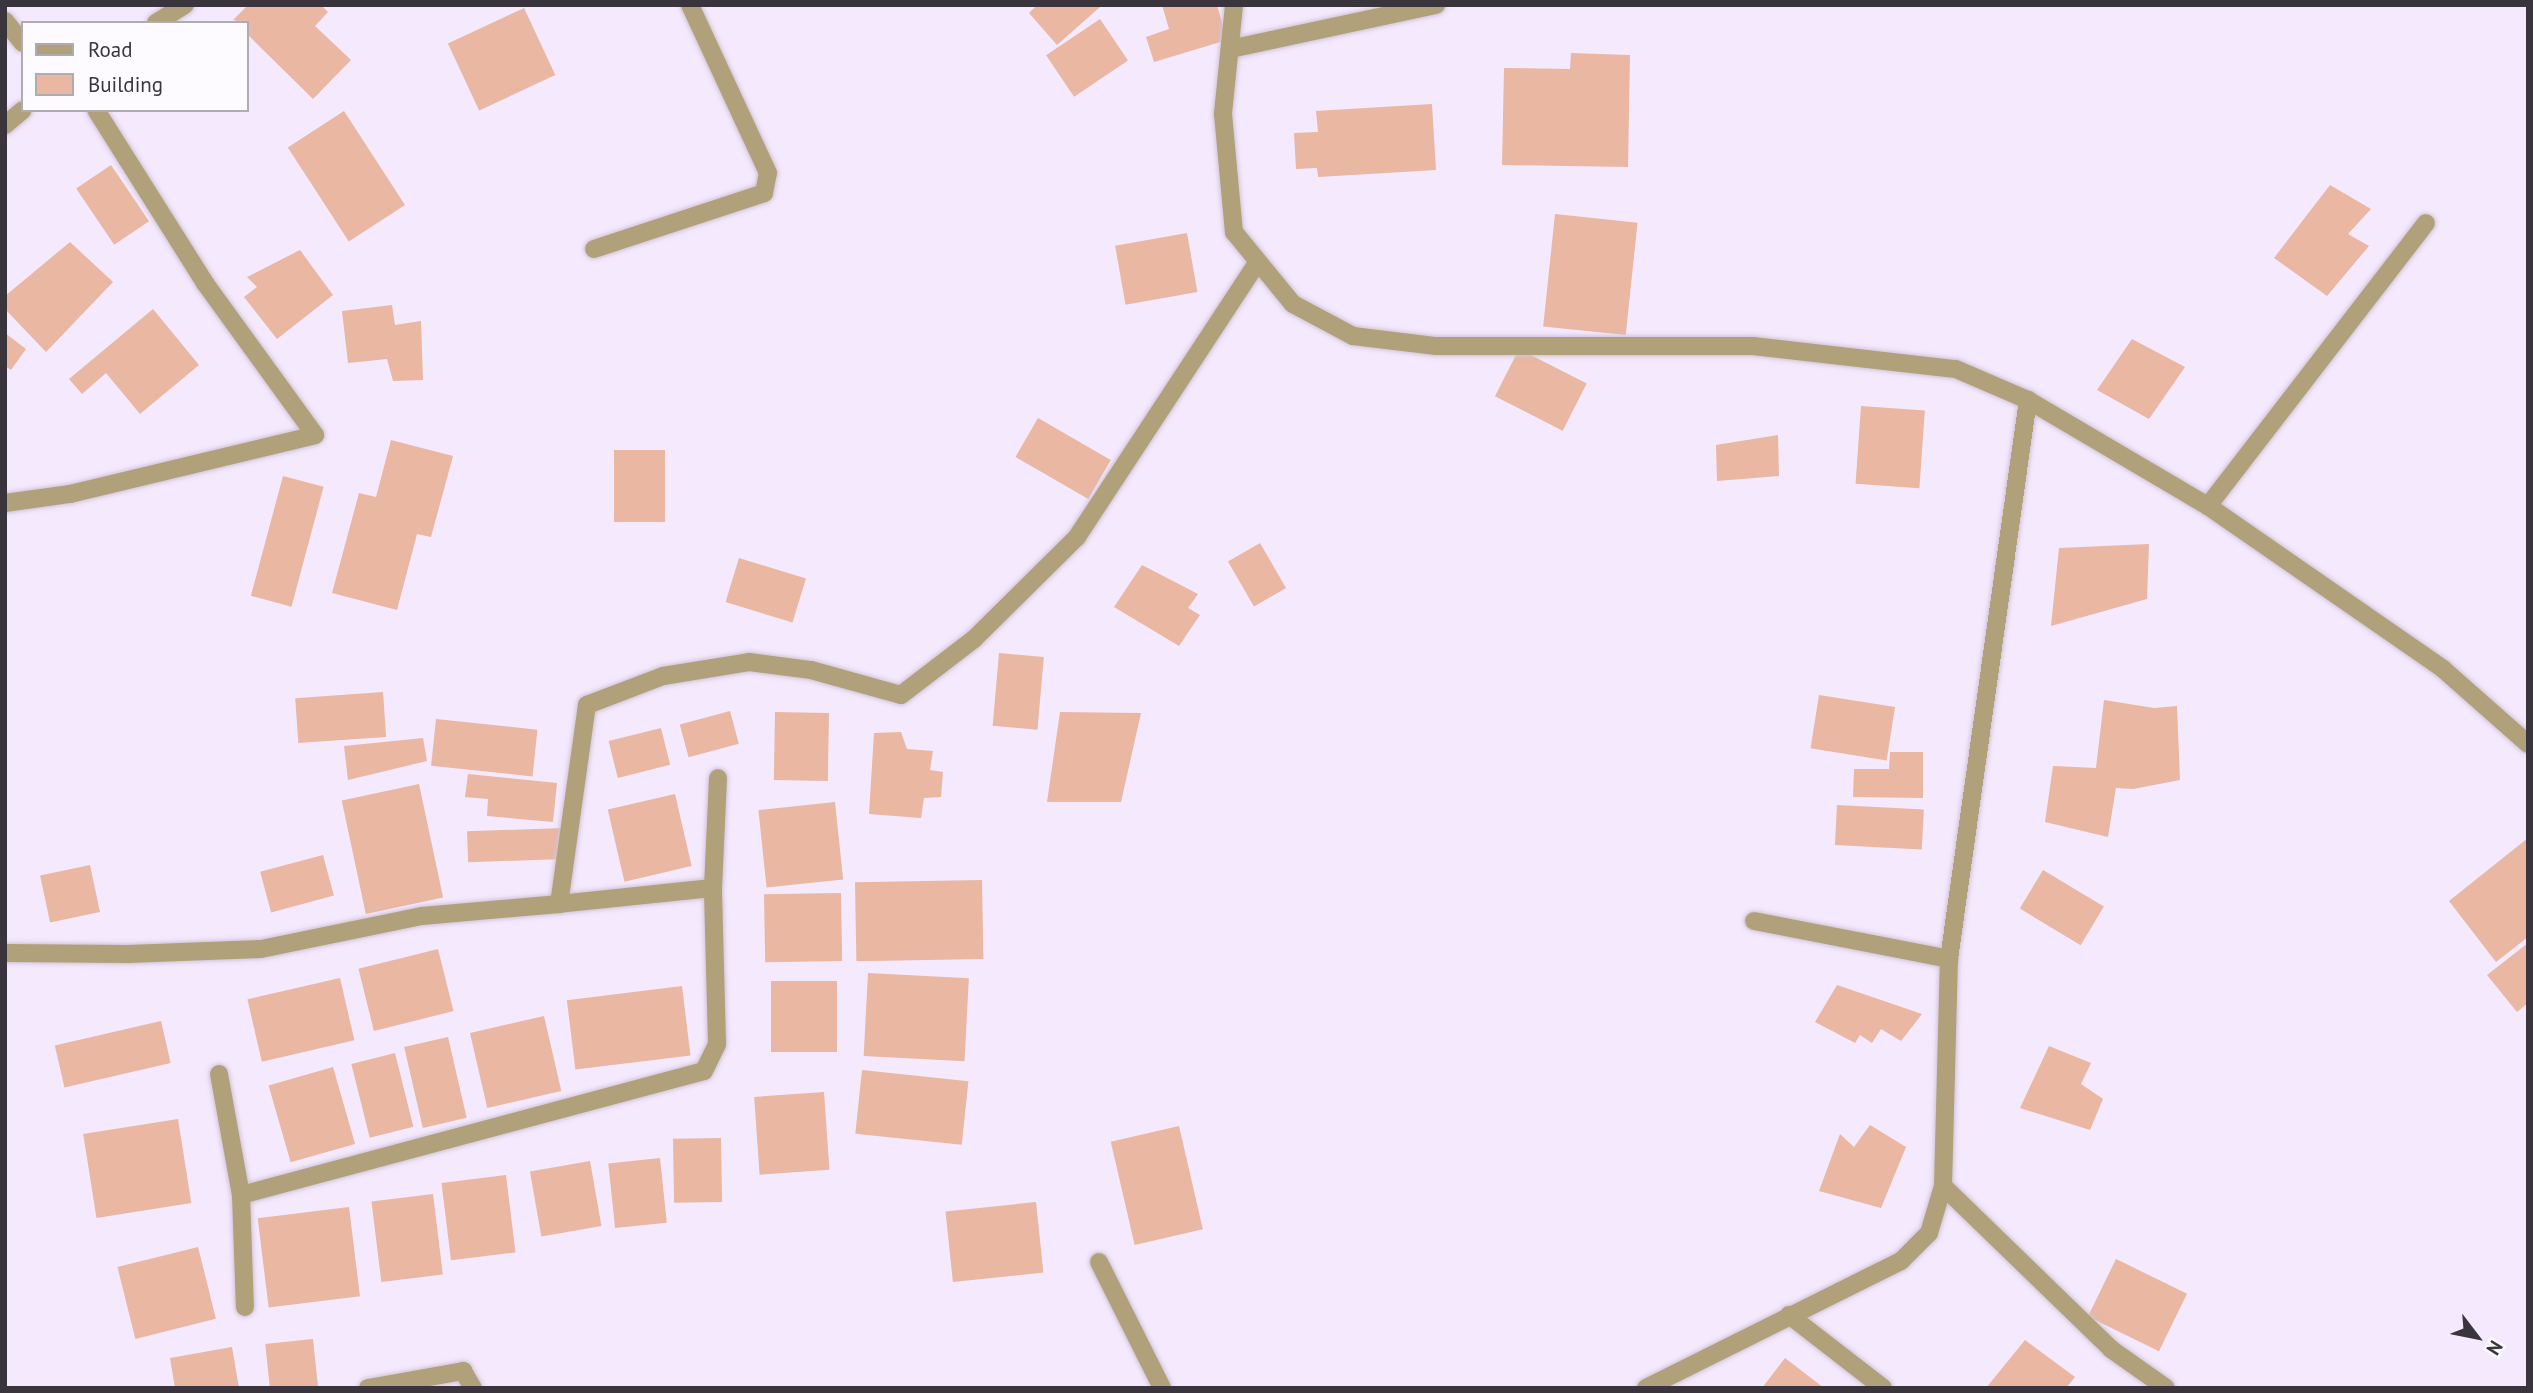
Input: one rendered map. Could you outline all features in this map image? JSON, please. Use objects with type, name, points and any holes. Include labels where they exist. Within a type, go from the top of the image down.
[{"type":"street","points":[[159,21],[185,5]]},
{"type":"street","points":[[594,249],[764,193],[768,173],[690,5]]},
{"type":"street","points":[[1234,5],[1223,114],[1234,232],[1293,304],[1353,336],[1436,346],[1753,346],[1956,369],[2028,400],[2208,506],[2443,668],[2528,744]]},
{"type":"street","points":[[1230,49],[1436,5]]},
{"type":"street","points":[[5,20],[21,40]]},
{"type":"street","points":[[5,125],[21,112]]},
{"type":"street","points":[[5,503],[70,494],[315,435],[205,283],[97,112]]},
{"type":"street","points":[[2208,506],[2426,223]]},
{"type":"street","points":[[559,904],[587,705],[663,676],[749,662],[811,670],[901,695],[974,639],[1077,537],[1257,263]]},
{"type":"street","points":[[1646,1388],[1901,1261],[1929,1233],[1943,1186],[1949,959],[2028,400]]},
{"type":"street","points":[[241,1195],[704,1071],[717,1044],[713,888],[718,778]]},
{"type":"street","points":[[5,953],[128,954],[261,949],[422,916],[713,888]]},
{"type":"street","points":[[1754,921],[1949,959]]},
{"type":"street","points":[[219,1074],[241,1195],[245,1307]]},
{"type":"street","points":[[1943,1186],[2111,1349],[2166,1388]]},
{"type":"street","points":[[1098,1262],[1162,1388]]},
{"type":"street","points":[[1789,1315],[1883,1388]]},
{"type":"street","points":[[369,1388],[463,1371],[473,1388]]},
{"type":"building","points":[[248,5],[321,5],[328,12],[315,26],[351,60],[313,99],[248,35],[248,21],[233,20]]},
{"type":"building","points":[[1037,5],[1100,7],[1057,45],[1029,13]]},
{"type":"building","points":[[1162,5],[1217,5],[1227,40],[1154,62],[1146,37],[1169,29]]},
{"type":"building","points":[[524,8],[555,75],[479,111],[448,43]]},
{"type":"building","points":[[1100,19],[1128,60],[1074,97],[1046,55]]},
{"type":"building","points":[[1571,53],[1630,55],[1628,167],[1502,165],[1504,68],[1570,69]]},
{"type":"building","points":[[1432,104],[1436,170],[1318,177],[1317,168],[1296,169],[1294,133],[1318,132],[1316,111]]},
{"type":"building","points":[[344,111],[405,205],[349,241],[288,147]]},
{"type":"building","points":[[111,165],[149,221],[114,245],[76,188]]},
{"type":"building","points":[[2330,185],[2371,209],[2348,234],[2369,246],[2327,296],[2274,258]]},
{"type":"building","points":[[1555,214],[1638,223],[1626,335],[1543,326]]},
{"type":"building","points":[[1187,233],[1197,292],[1126,305],[1115,246]]},
{"type":"building","points":[[70,242],[113,282],[46,352],[5,309],[5,296]]},
{"type":"building","points":[[300,250],[333,295],[277,339],[244,297],[257,287],[247,277]]},
{"type":"building","points":[[392,305],[395,325],[421,321],[423,380],[393,381],[387,359],[348,363],[342,311]]},
{"type":"building","points":[[153,309],[199,365],[140,414],[106,373],[82,394],[69,379]]},
{"type":"building","points":[[5,333],[26,349],[11,370],[5,366]]},
{"type":"building","points":[[2132,339],[2185,367],[2149,419],[2097,390]]},
{"type":"building","points":[[1519,349],[1587,384],[1563,431],[1495,396]]},
{"type":"building","points":[[1861,406],[1925,410],[1919,488],[1856,484]]},
{"type":"building","points":[[1038,418],[1111,460],[1088,499],[1016,457]]},
{"type":"building","points":[[1778,435],[1779,476],[1717,481],[1716,445]]},
{"type":"building","points":[[391,440],[453,456],[431,537],[417,534],[397,610],[332,593],[359,493],[376,497]]},
{"type":"building","points":[[614,450],[665,450],[665,522],[614,522]]},
{"type":"building","points":[[283,476],[324,487],[291,607],[251,596]]},
{"type":"building","points":[[1260,543],[1286,588],[1254,607],[1228,562]]},
{"type":"building","points":[[2149,544],[2147,599],[2051,626],[2059,548]]},
{"type":"building","points":[[739,558],[806,578],[792,622],[726,602]]},
{"type":"building","points":[[1142,565],[1198,594],[1188,608],[1200,615],[1179,646],[1114,607]]},
{"type":"building","points":[[999,653],[1044,657],[1037,730],[993,726]]},
{"type":"building","points":[[383,692],[386,737],[298,743],[295,698]]},
{"type":"building","points":[[1819,695],[1895,707],[1887,760],[1811,748]]},
{"type":"building","points":[[2104,700],[2154,708],[2177,706],[2180,780],[2133,789],[2116,788],[2108,837],[2045,822],[2053,766],[2096,768]]},
{"type":"building","points":[[730,711],[739,744],[689,757],[680,724]]},
{"type":"building","points":[[775,712],[829,713],[828,781],[774,780]]},
{"type":"building","points":[[1060,712],[1141,713],[1121,802],[1047,802]]},
{"type":"building","points":[[436,719],[537,730],[533,776],[431,766]]},
{"type":"building","points":[[661,728],[670,765],[618,778],[609,741]]},
{"type":"building","points":[[901,732],[907,749],[933,751],[930,770],[943,772],[941,797],[924,798],[921,818],[869,814],[874,733]]},
{"type":"building","points":[[423,738],[427,761],[348,780],[344,746]]},
{"type":"building","points":[[1890,752],[1923,752],[1923,798],[1853,797],[1854,769],[1889,769]]},
{"type":"building","points":[[468,774],[557,783],[553,822],[487,816],[488,799],[465,797]]},
{"type":"building","points":[[419,784],[443,897],[366,914],[342,800]]},
{"type":"building","points":[[675,794],[692,866],[624,882],[608,810]]},
{"type":"building","points":[[835,802],[843,880],[767,888],[758,810]]},
{"type":"building","points":[[1837,805],[1924,810],[1922,849],[1835,845]]},
{"type":"building","points":[[563,828],[564,859],[468,862],[467,831]]},
{"type":"building","points":[[2528,838],[2528,937],[2496,962],[2449,901]]},
{"type":"building","points":[[323,855],[334,896],[271,912],[260,872]]},
{"type":"building","points":[[90,865],[100,912],[50,923],[40,876]]},
{"type":"building","points":[[2043,870],[2104,907],[2081,945],[2020,909]]},
{"type":"building","points":[[982,880],[983,959],[856,961],[855,882]]},
{"type":"building","points":[[841,893],[842,961],[765,962],[764,894]]},
{"type":"building","points":[[2528,943],[2528,1003],[2517,1012],[2487,975]]},
{"type":"building","points":[[438,949],[453,1011],[374,1031],[358,969]]},
{"type":"building","points":[[868,973],[969,978],[965,1061],[864,1056]]},
{"type":"building","points":[[340,978],[354,1040],[262,1062],[247,999]]},
{"type":"building","points":[[771,981],[837,981],[837,1052],[771,1052]]},
{"type":"building","points":[[1837,985],[1922,1014],[1901,1041],[1881,1029],[1872,1043],[1860,1035],[1855,1043],[1815,1022]]},
{"type":"building","points":[[682,986],[691,1055],[575,1070],[567,1000]]},
{"type":"building","points":[[544,1016],[561,1091],[487,1108],[470,1033]]},
{"type":"building","points":[[161,1021],[171,1063],[64,1087],[55,1046]]},
{"type":"building","points":[[448,1037],[467,1118],[423,1128],[404,1047]]},
{"type":"building","points":[[2049,1046],[2091,1063],[2081,1084],[2103,1099],[2090,1130],[2020,1108]]},
{"type":"building","points":[[395,1053],[413,1127],[370,1138],[351,1064]]},
{"type":"building","points":[[333,1067],[355,1144],[291,1162],[269,1085]]},
{"type":"building","points":[[862,1070],[968,1081],[962,1145],[855,1134]]},
{"type":"building","points":[[824,1092],[829,1170],[760,1175],[754,1097]]},
{"type":"building","points":[[178,1119],[191,1203],[96,1218],[83,1134]]},
{"type":"building","points":[[1870,1125],[1906,1147],[1881,1208],[1819,1191],[1840,1134],[1854,1147]]},
{"type":"building","points":[[1179,1126],[1203,1229],[1135,1245],[1111,1142]]},
{"type":"building","points":[[721,1138],[722,1202],[674,1203],[673,1139]]},
{"type":"building","points":[[660,1158],[667,1223],[615,1228],[608,1163]]},
{"type":"building","points":[[590,1161],[601,1226],[541,1237],[530,1172]]},
{"type":"building","points":[[506,1175],[516,1252],[451,1260],[441,1183]]},
{"type":"building","points":[[433,1194],[443,1274],[381,1282],[371,1202]]},
{"type":"building","points":[[1036,1202],[1043,1273],[953,1282],[945,1212]]},
{"type":"building","points":[[349,1207],[360,1296],[269,1308],[258,1218]]},
{"type":"building","points":[[198,1247],[216,1319],[135,1339],[117,1267]]},
{"type":"building","points":[[2116,1259],[2187,1294],[2159,1351],[2088,1317]]},
{"type":"building","points":[[313,1339],[318,1388],[270,1388],[265,1344]]},
{"type":"building","points":[[2025,1340],[2075,1377],[2066,1388],[1986,1388]]},
{"type":"building","points":[[232,1347],[239,1388],[175,1388],[170,1358]]},
{"type":"building","points":[[1785,1358],[1824,1388],[1762,1388]]}]
